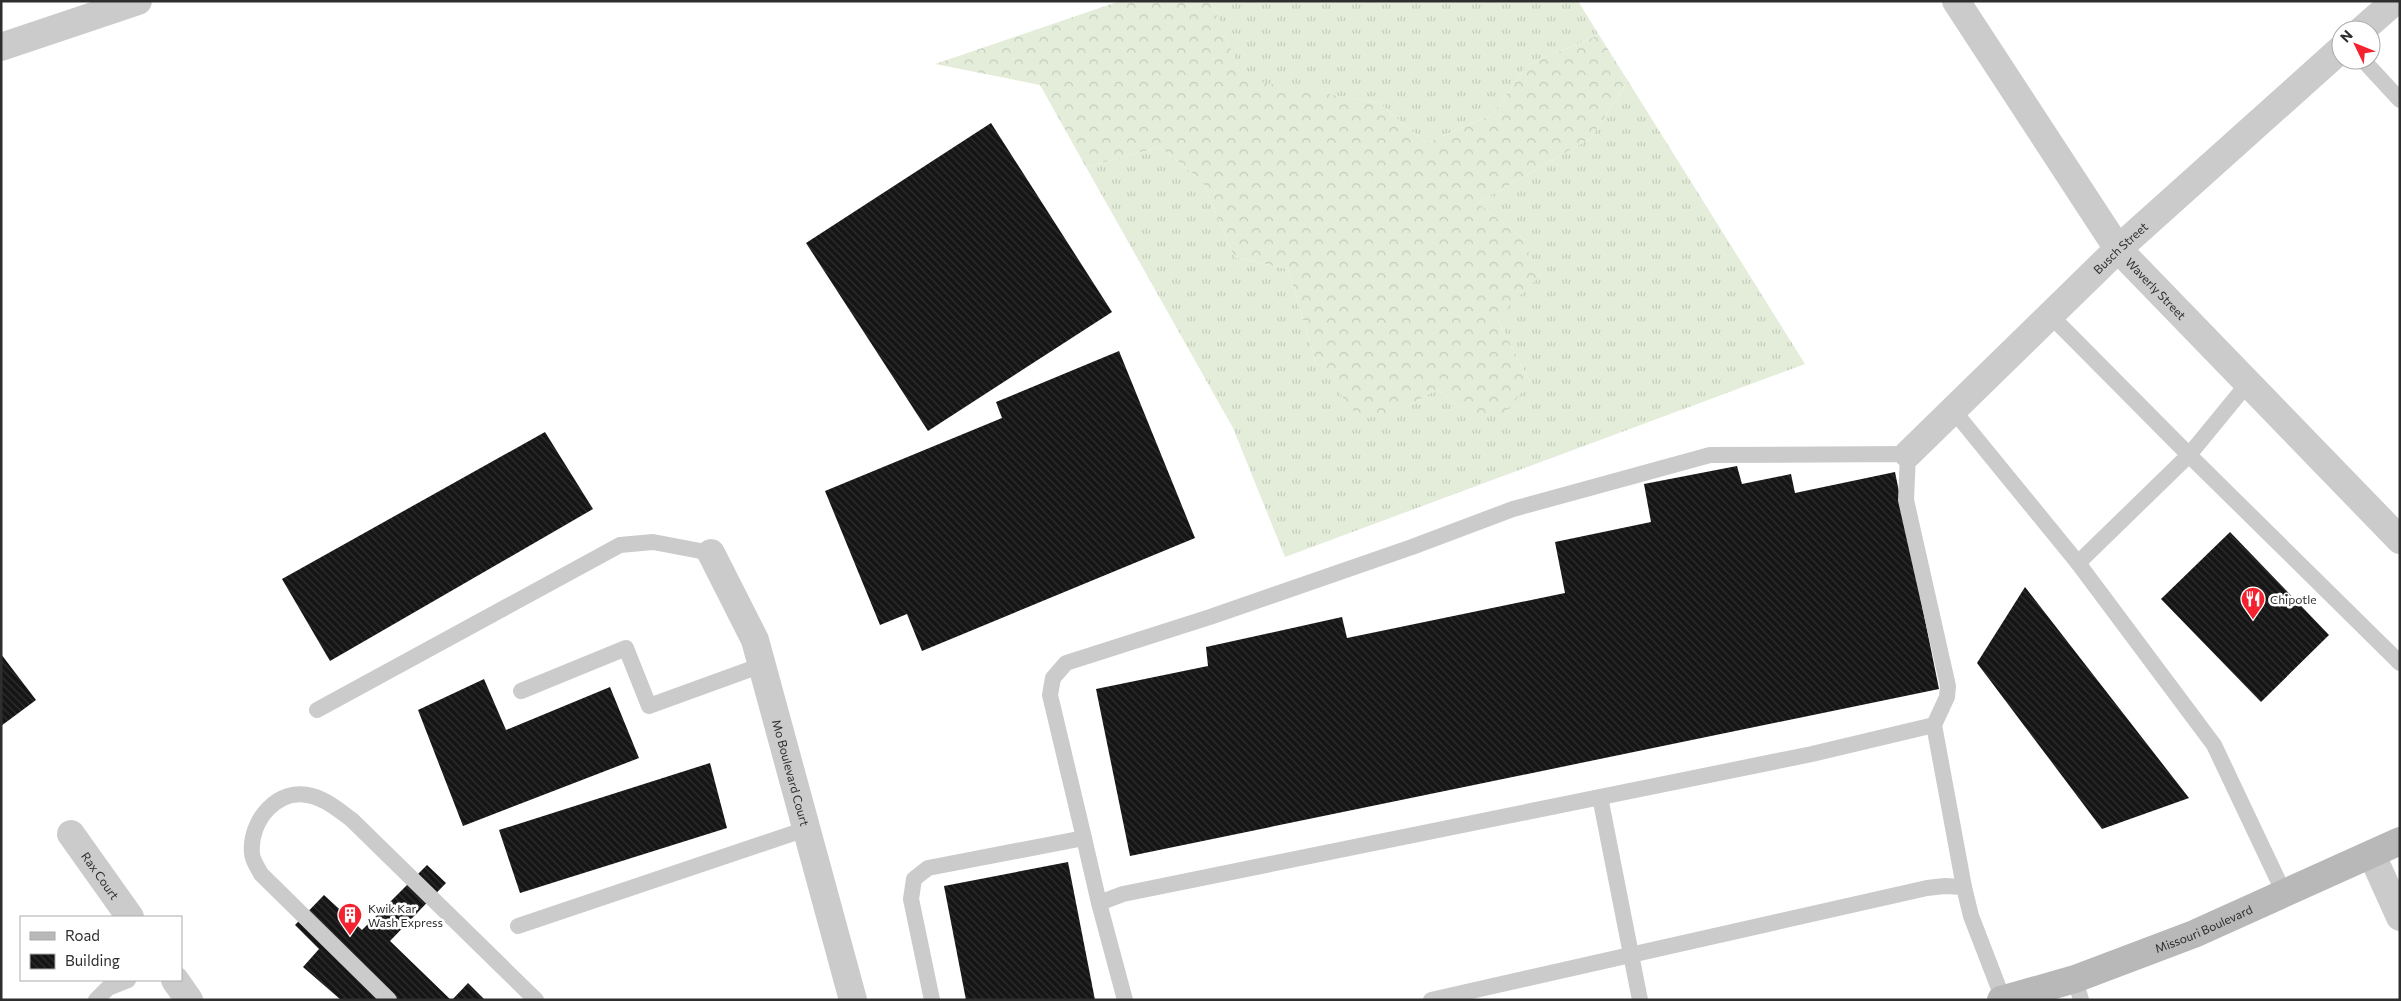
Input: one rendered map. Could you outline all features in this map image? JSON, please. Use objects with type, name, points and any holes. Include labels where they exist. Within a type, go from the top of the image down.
[{"type":"main road","name":"Missouri Boulevard","points":[[2002,999],[2078,989],[2194,934],[2285,895],[2400,841]]},
{"type":"street","points":[[1,47],[138,1]]},
{"type":"street","name":"Waverly Street","points":[[1956,1],[2118,248],[2400,540]]},
{"type":"street","points":[[2373,20],[2395,1]]},
{"type":"street","name":"Busch Street","points":[[1908,454],[2118,248],[2331,58]]},
{"type":"street","name":"Mo Boulevard Court","points":[[711,553],[755,640],[853,1000]]},
{"type":"street","name":"Rax Court","points":[[71,834],[129,916]]},
{"type":"street","points":[[2372,855],[2400,916]]},
{"type":"street","points":[[176,981],[189,1000]]},
{"type":"lane","points":[[2372,70],[2400,100]]},
{"type":"lane","points":[[2050,314],[2189,455],[2400,663]]},
{"type":"lane","points":[[2078,563],[2189,455],[2248,383]]},
{"type":"lane","points":[[1953,410],[2078,563],[2214,745],[2285,895]]},
{"type":"lane","points":[[1125,1000],[1099,903],[1050,695],[1052,678],[1066,663],[1210,617],[1412,548],[1513,509],[1710,455],[1908,454],[1906,500],[1948,686],[1947,697],[1934,725],[1971,916],[2002,999]]},
{"type":"lane","points":[[317,710],[620,545],[653,542],[711,553]]},
{"type":"lane","points":[[521,692],[626,648],[650,706],[762,665]]},
{"type":"lane","points":[[1099,903],[1123,894],[1812,754],[1934,725]]},
{"type":"lane","points":[[389,1000],[261,874],[252,855],[252,832],[265,811],[285,796],[312,795],[333,806],[352,820],[536,1000]]},
{"type":"lane","points":[[1600,797],[1640,1000]]},
{"type":"lane","points":[[518,926],[806,830]]},
{"type":"lane","points":[[932,1000],[911,899],[914,879],[928,868],[1084,838]]},
{"type":"lane","points":[[1430,1000],[1926,888],[1964,887]]},
{"type":"lane","points":[[96,1000],[108,988],[126,981]]},
{"type":"green space","points":[[1120,1],[1211,1],[1243,79],[1379,103],[1426,143],[1492,115],[1527,65],[1599,35],[1628,81],[1591,138],[1478,203],[1524,240],[1538,278],[1497,318],[1530,382],[1503,415],[1470,415],[1437,389],[1407,407],[1360,420],[1315,360],[1288,269],[1234,257],[1203,182],[1160,147],[1086,167],[1040,85],[935,64]]},
{"type":"green space","points":[[1211,1],[1578,1],[1599,35],[1527,65],[1492,115],[1426,143],[1379,103],[1243,80]]},
{"type":"green space","points":[[1628,81],[1805,364],[1285,557],[1233,428],[1086,167],[1160,147],[1203,182],[1234,257],[1288,269],[1315,360],[1407,407],[1437,389],[1470,415],[1530,382],[1497,318],[1524,240],[1478,203],[1591,138]]},
{"type":"building","points":[[991,123],[1112,312],[928,431],[806,243]]},
{"type":"building","points":[[1119,351],[1195,538],[922,651],[907,614],[880,625],[825,491],[1002,418],[996,402]]},
{"type":"building","points":[[545,432],[593,509],[330,661],[282,579]]},
{"type":"building","points":[[1737,466],[1742,484],[1791,474],[1795,493],[1895,472],[1939,689],[1130,856],[1096,689],[1208,666],[1206,647],[1342,617],[1347,638],[1565,593],[1555,542],[1651,522],[1644,484]]},
{"type":"building","points":[[2230,532],[2329,635],[2261,702],[2161,599]]},
{"type":"building","points":[[2025,587],[2189,798],[2102,829],[1977,663]]},
{"type":"building","points":[[1,654],[36,700],[1,726]]},
{"type":"building","points":[[484,679],[506,730],[610,687],[639,758],[463,826],[418,710]]},
{"type":"building","points":[[710,763],[727,828],[520,893],[499,830]]},
{"type":"building","points":[[1068,862],[1095,1000],[966,1000],[944,886]]},
{"type":"building","name":"Kwik Kar Wash Express","points":[[427,865],[446,883],[390,941],[451,1000],[341,1000],[303,967],[319,949],[295,925],[324,895],[362,930]]},
{"type":"building","points":[[468,983],[485,1000],[452,1000]]},
{"type":"place","name":"Chipotle","points":[[2253,620]]},
{"type":"place","name":"Kwik Kar Wash Express","points":[[350,936]]}]
